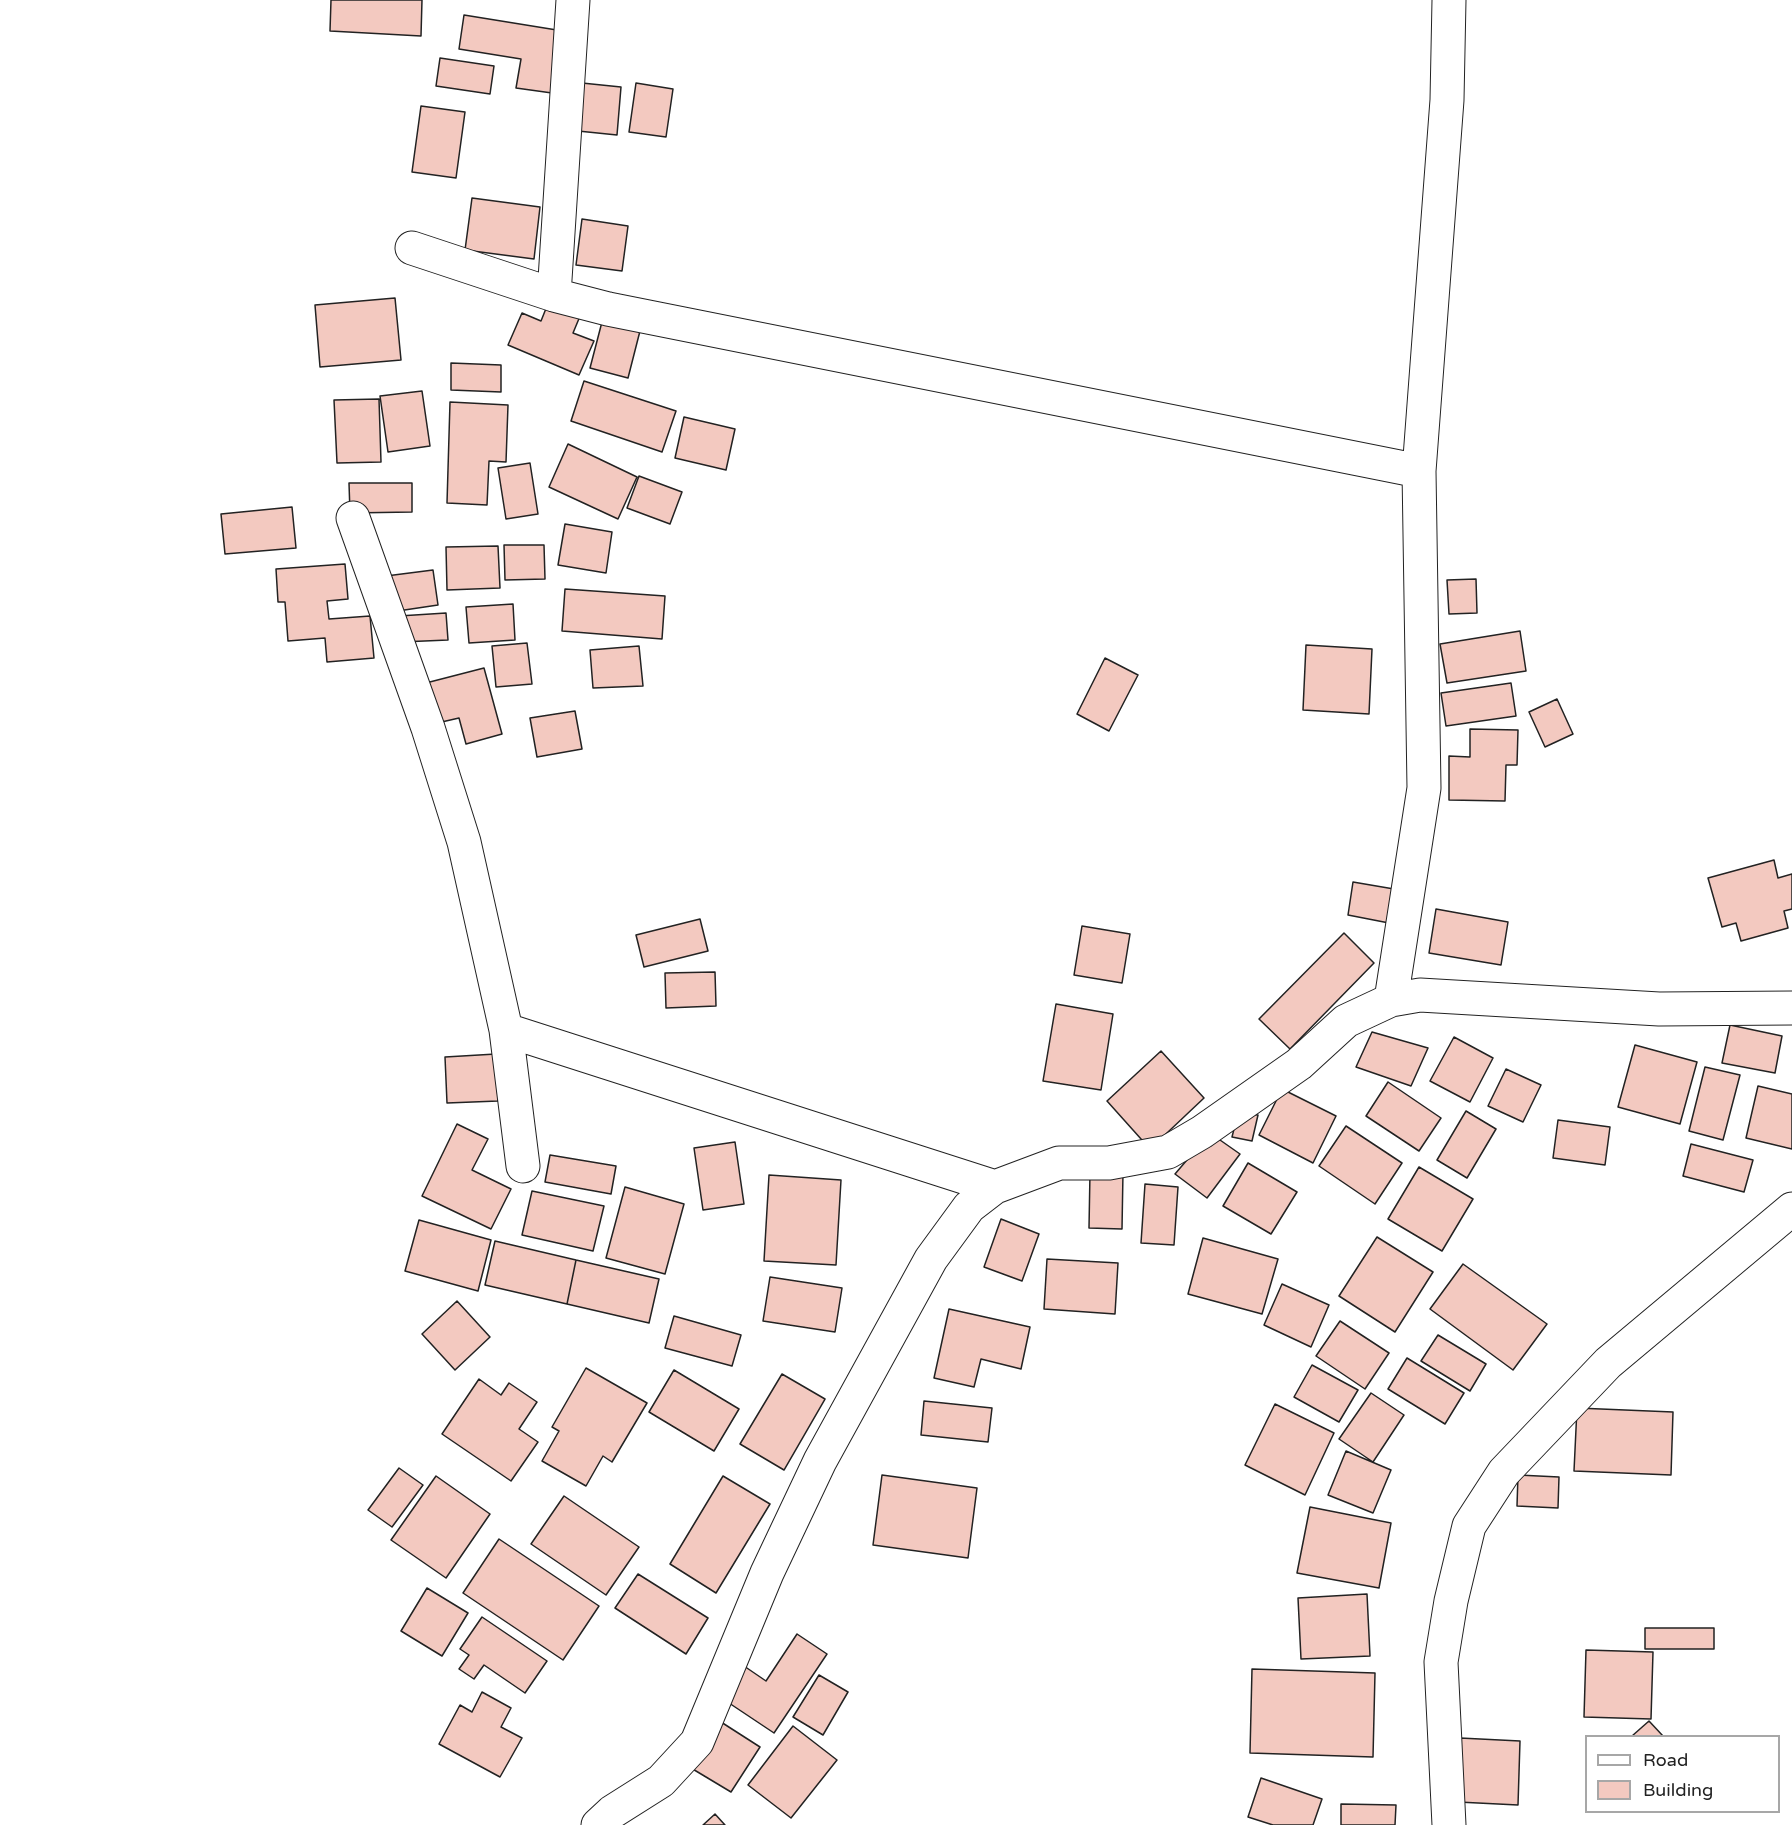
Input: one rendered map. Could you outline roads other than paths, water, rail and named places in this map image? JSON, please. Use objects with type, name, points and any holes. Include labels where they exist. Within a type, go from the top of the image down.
[{"type":"street","points":[[554,295],[573,0]]},
{"type":"street","points":[[1391,1000],[1424,788],[1419,471],[1447,100],[1449,0]]},
{"type":"street","points":[[412,248],[554,295],[608,309],[1419,471]]},
{"type":"street","points":[[353,518],[428,728],[464,842],[506,1030],[519,1117],[523,1166]]},
{"type":"street","points":[[598,1825],[612,1812],[661,1780],[697,1742],[767,1573],[820,1461],[931,1259],[969,1208],[995,1187],[1059,1163],[1109,1162],[1168,1152],[1202,1132],[1299,1064],[1346,1021],[1391,1000],[1420,995],[1659,1009],[1792,1008]]},
{"type":"street","points":[[506,1030],[995,1187]]},
{"type":"street","points":[[1449,1825],[1441,1662],[1451,1601],[1469,1526],[1504,1472],[1608,1363],[1792,1209]]}]
